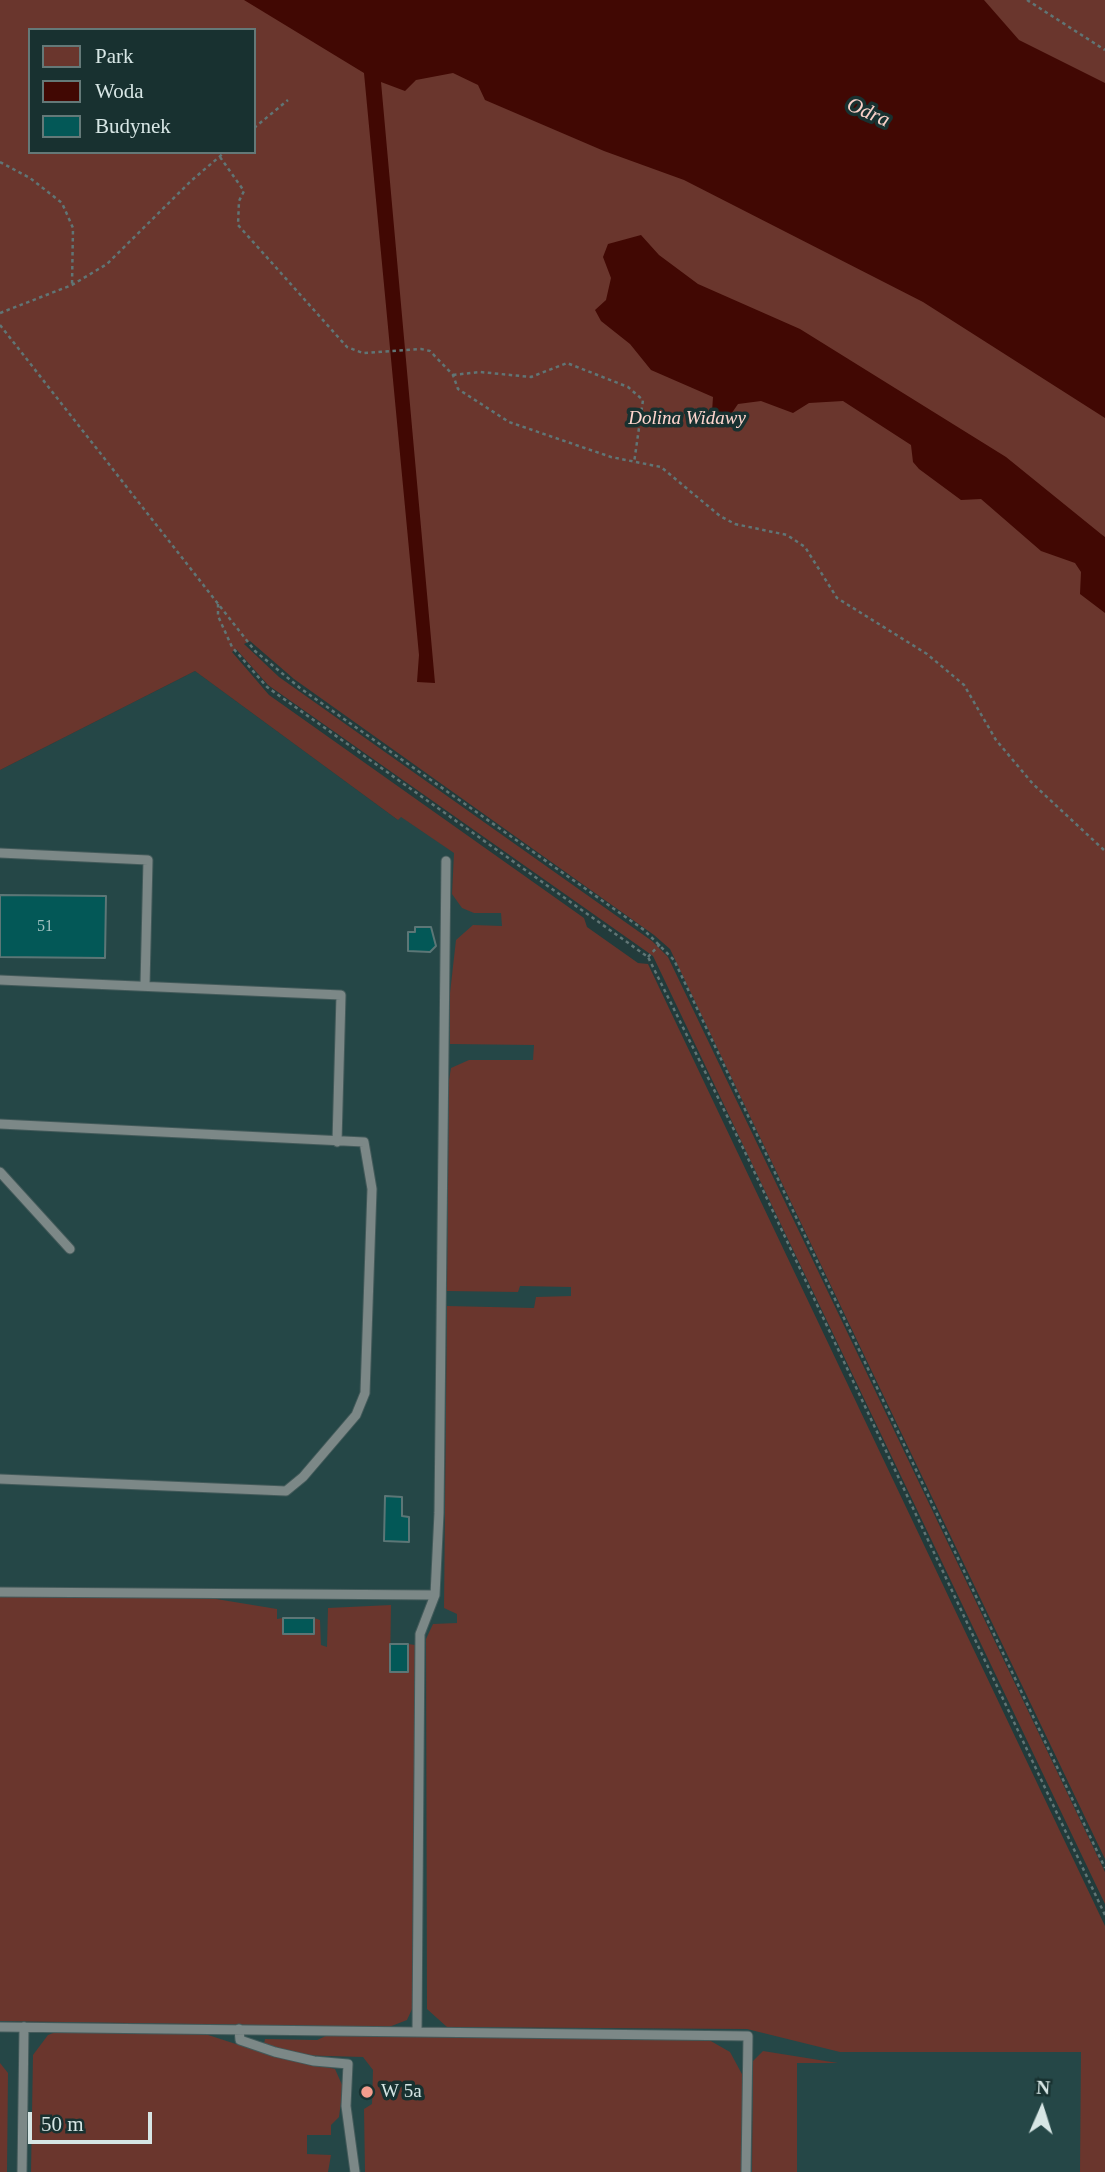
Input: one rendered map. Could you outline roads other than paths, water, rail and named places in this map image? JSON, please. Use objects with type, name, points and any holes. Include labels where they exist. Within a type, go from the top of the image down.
[{"type":"lane","points":[[0,853],[148,860],[145,985]]},
{"type":"lane","points":[[417,2032],[420,1634],[435,1595],[439,1513],[446,861]]},
{"type":"lane","points":[[0,981],[341,995],[337,1142]]},
{"type":"lane","points":[[0,1125],[363,1142],[372,1189],[365,1393],[356,1415],[303,1477],[286,1491],[0,1479]]},
{"type":"lane","points":[[0,1172],[69,1249]]},
{"type":"lane","points":[[0,1591],[435,1595]]},
{"type":"lane","points":[[0,2027],[748,2036],[746,2172]]},
{"type":"lane","points":[[22,2172],[24,2027]]},
{"type":"lane","points":[[239,2029],[240,2040],[275,2052],[314,2062],[348,2064],[346,2106],[355,2172]]},
{"type":"water","name":"Odra","points":[[244,0],[984,0],[1019,40],[1105,83],[1105,418],[923,302],[684,180],[604,151],[485,100],[478,85],[453,73],[416,80],[405,91],[381,82],[435,683],[417,682],[419,655],[364,73]]},
{"type":"water","points":[[641,235],[659,255],[698,284],[800,329],[1006,457],[1105,537],[1105,613],[1080,594],[1081,572],[1075,563],[1041,551],[981,499],[961,500],[919,469],[913,462],[911,445],[843,401],[809,403],[793,413],[761,401],[738,404],[727,420],[712,412],[713,397],[651,370],[630,344],[601,321],[595,310],[606,300],[611,278],[603,257],[608,244]]},
{"type":"place","name":"W 5a","points":[[367,2092]]},
{"type":"park label","name":"Dolina Widawy","points":[[687,419]]}]
